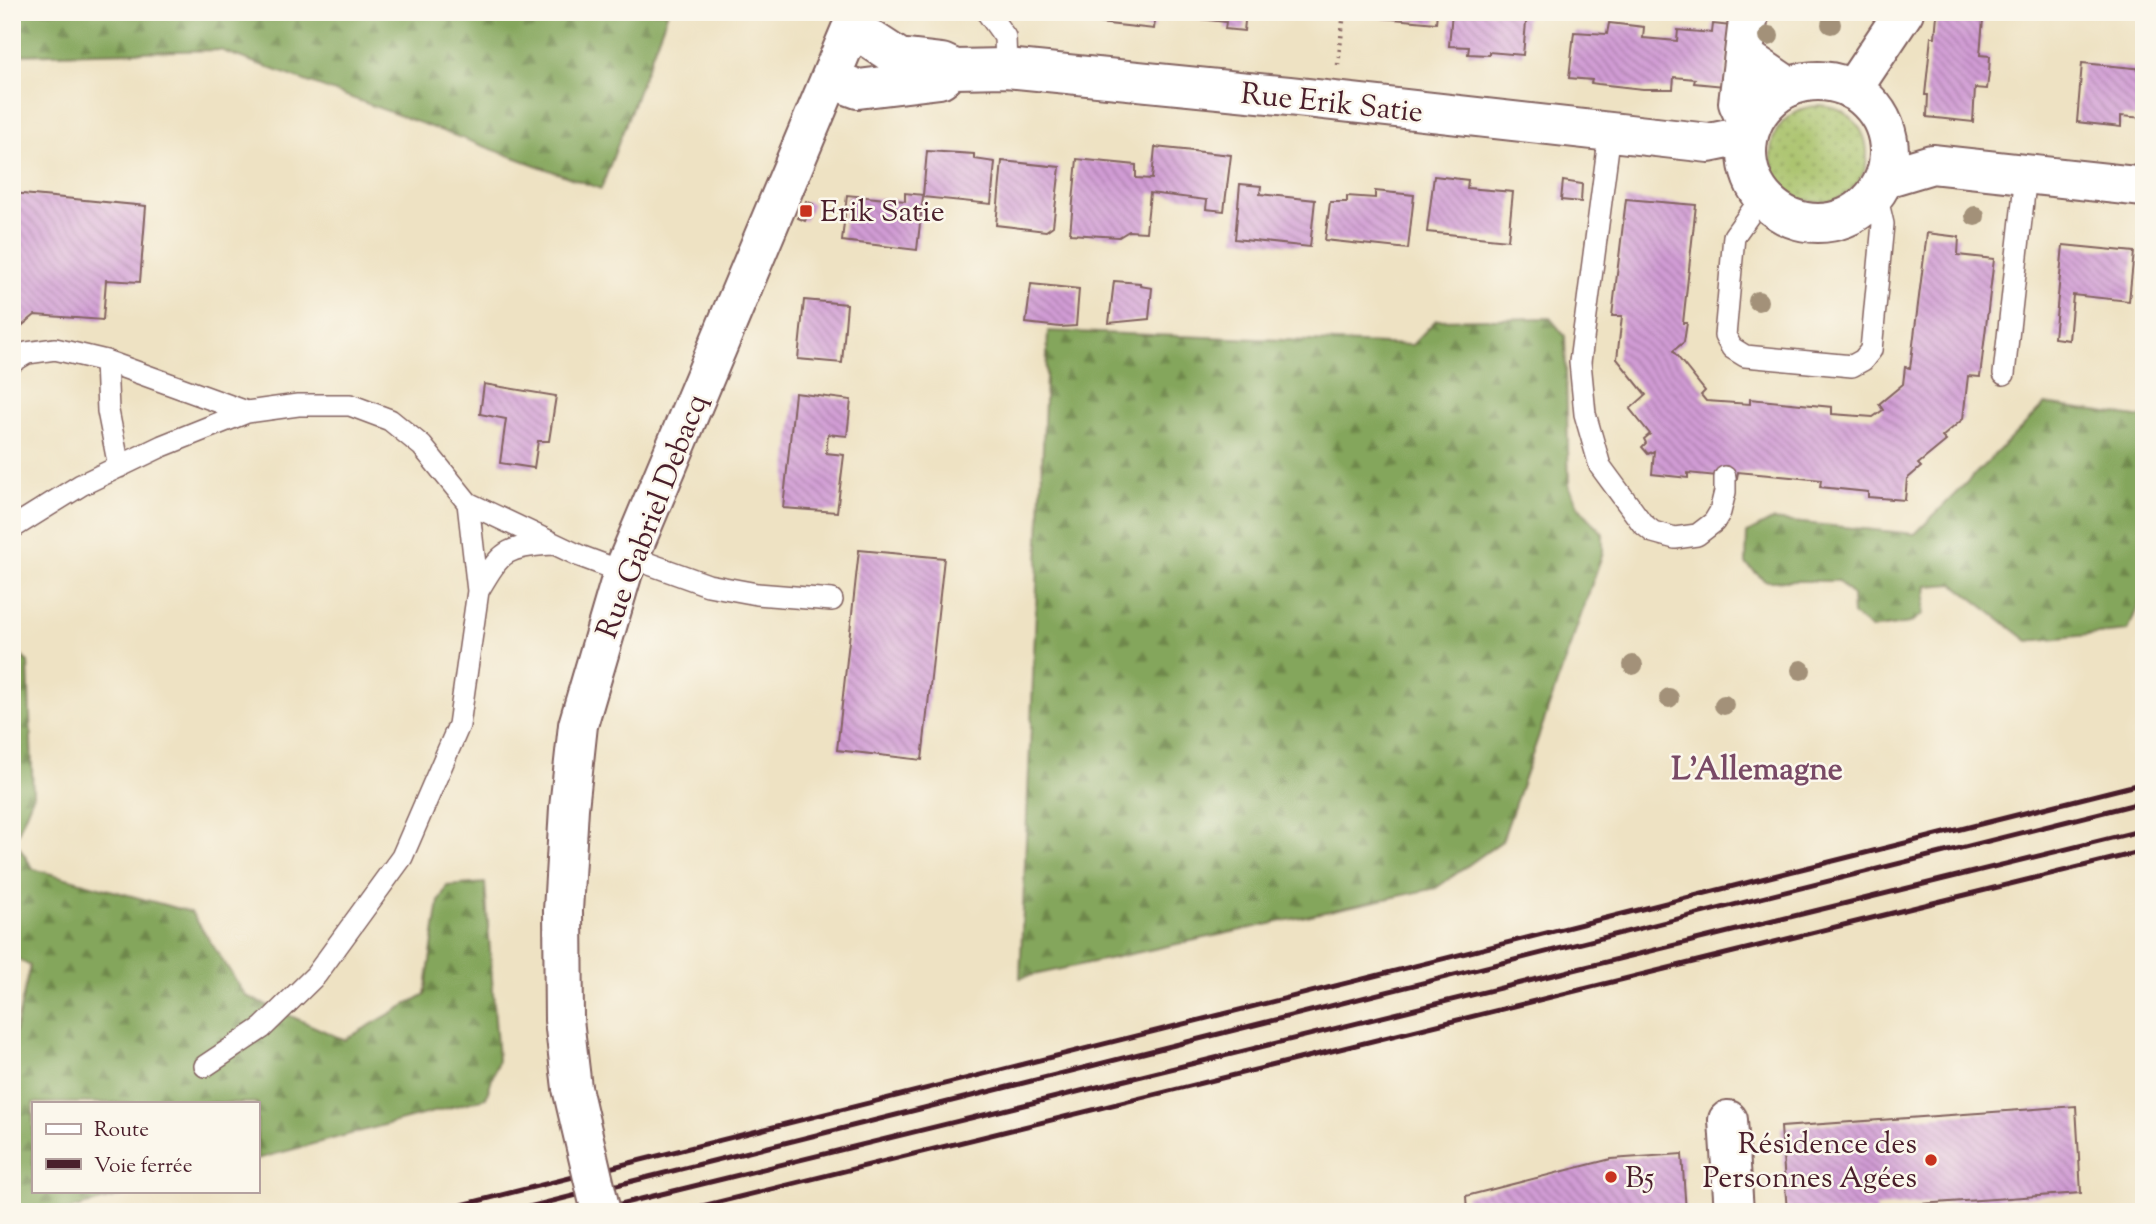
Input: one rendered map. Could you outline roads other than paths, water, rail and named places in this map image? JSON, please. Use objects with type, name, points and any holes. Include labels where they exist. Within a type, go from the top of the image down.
[{"type":"street","points":[[1748,142],[1759,112],[1772,97],[1789,87],[1810,81],[1832,82],[1853,90],[1866,99],[1877,112],[1884,126],[1883,171],[1861,210],[1842,220],[1820,224],[1798,222],[1778,212],[1762,197],[1752,180],[1748,142],[1738,103],[1749,12]]},
{"type":"street","points":[[1853,90],[1903,12]]},
{"type":"street","name":"Rue Erik Satie","points":[[854,22],[870,38],[899,58],[942,63],[955,69],[1006,68],[1289,96],[1709,143],[1748,142]]},
{"type":"street","name":"Rue Gabriel Debacq","points":[[601,1212],[572,1088],[564,1020],[563,911],[569,808],[578,725],[626,564],[854,22]]},
{"type":"street","points":[[1745,57],[1789,87]]},
{"type":"street","name":"Rue Erik Satie","points":[[831,79],[858,89],[940,79],[955,69]]},
{"type":"street","points":[[1883,171],[1933,164],[2144,187]]},
{"type":"street","points":[[1728,1120],[1734,1212]]},
{"type":"lane","points":[[987,12],[1005,37],[1006,68]]},
{"type":"lane","points":[[1609,132],[1580,362],[1585,414],[1600,466],[1643,523],[1653,532],[1675,538],[1697,535],[1714,522],[1722,502],[1725,477]]},
{"type":"lane","points":[[1762,197],[1734,236],[1725,336],[1732,348],[1745,356],[1852,366],[1863,360],[1871,350],[1883,224],[1883,171]]},
{"type":"lane","points":[[2004,374],[2026,174]]},
{"type":"lane","points":[[12,362],[27,353],[55,349],[106,361],[247,412]]},
{"type":"lane","points":[[106,361],[108,411],[119,467]]},
{"type":"lane","points":[[12,528],[81,485],[162,446],[247,412],[299,405],[350,405],[390,420],[422,446],[468,503],[555,544],[626,564],[757,594],[832,600]]},
{"type":"lane","points":[[205,1066],[262,1028],[316,975],[402,857],[459,725],[478,591],[468,503]]},
{"type":"lane","points":[[478,591],[497,559],[515,549],[555,544]]},
{"type":"railway","points":[[434,1212],[2144,783]]},
{"type":"railway","points":[[509,1212],[2144,802]]},
{"type":"railway","points":[[588,1212],[2144,830]]},
{"type":"railway","points":[[678,1212],[2144,851]]},
{"type":"place","name":"Erik Satie","points":[[806,211]]},
{"type":"place","name":"Résidence des Personnes Agées","points":[[1931,1160]]},
{"type":"place","name":"B5","points":[[1611,1177]]},
{"type":"district","name":"L'Allemagne","points":[[1757,768]]}]
